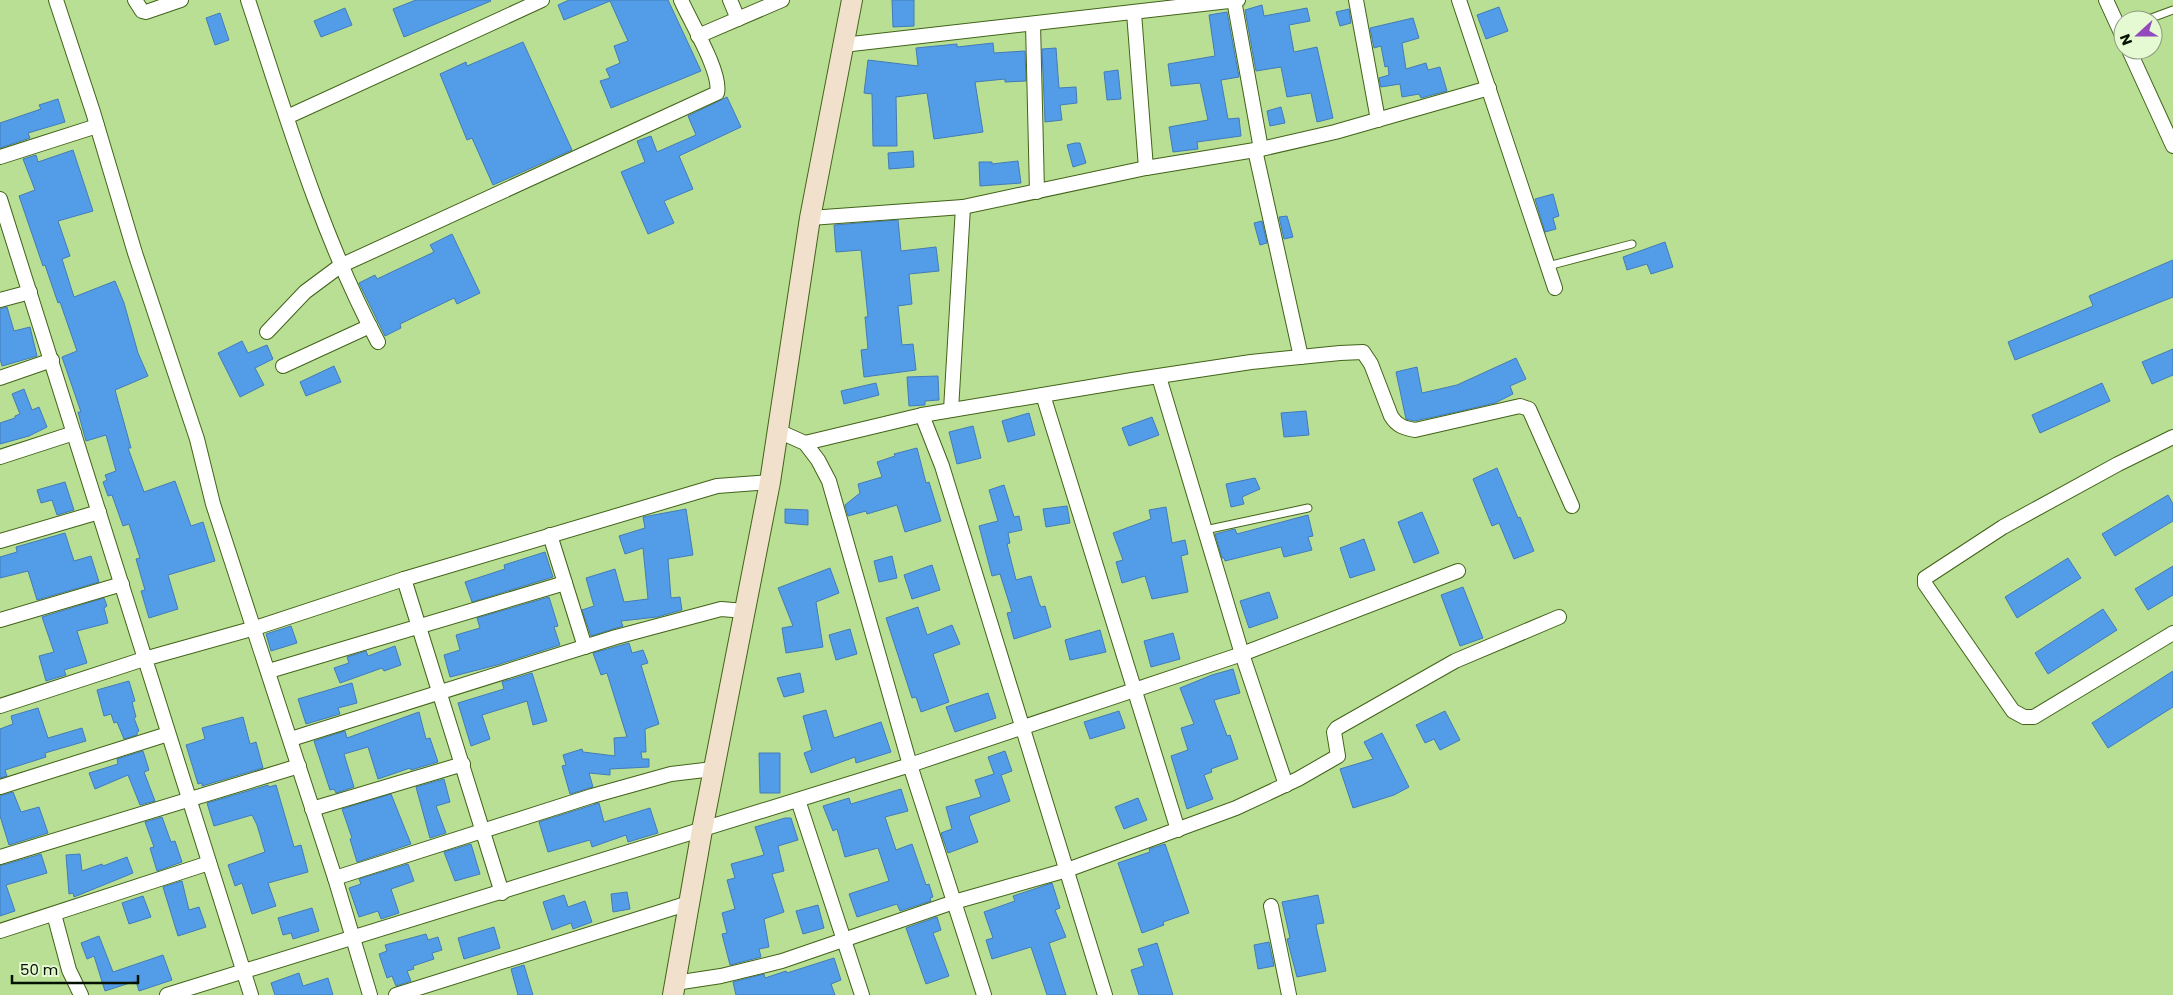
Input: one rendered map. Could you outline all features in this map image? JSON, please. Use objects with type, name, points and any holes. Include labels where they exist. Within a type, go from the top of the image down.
[{"type":"street","points":[[56,0],[135,254],[197,439],[213,504],[269,671],[354,938],[370,995]]},
{"type":"street","points":[[135,0],[142,11],[146,12],[181,0]]},
{"type":"street","points":[[248,0],[340,266],[378,342]]},
{"type":"street","points":[[287,117],[542,0]]},
{"type":"street","points":[[267,332],[305,292],[340,266],[717,93],[719,84],[681,0]]},
{"type":"street","points":[[730,0],[738,19]]},
{"type":"street","points":[[698,36],[782,0]]},
{"type":"street","points":[[852,0],[810,218],[770,482],[713,769],[674,989],[782,962],[954,902],[1067,870],[1236,808],[1286,785],[1338,756],[1334,732],[1337,728],[1454,661],[1559,617]]},
{"type":"street","points":[[843,45],[1236,0],[1258,150],[1300,357]]},
{"type":"street","points":[[1356,0],[1378,120]]},
{"type":"street","points":[[1459,0],[1555,288]]},
{"type":"street","points":[[2106,0],[2113,14]]},
{"type":"street","points":[[1134,13],[1146,168]]},
{"type":"street","points":[[1034,24],[1037,192]]},
{"type":"street","points":[[2134,60],[2173,146]]},
{"type":"street","points":[[810,218],[963,207],[1146,168],[1258,150],[1378,120],[1488,88]]},
{"type":"street","points":[[0,156],[96,126]]},
{"type":"street","points":[[0,199],[4,224],[30,292],[52,360],[144,659],[251,995]]},
{"type":"street","points":[[951,410],[963,207]]},
{"type":"street","points":[[0,300],[30,292]]},
{"type":"street","points":[[283,366],[370,326]]},
{"type":"street","points":[[805,443],[922,415],[951,410],[1300,357],[1363,352],[1371,364],[1395,423],[1402,427],[1414,430],[1520,406],[1529,409],[1572,506]]},
{"type":"street","points":[[0,378],[52,360]]},
{"type":"street","points":[[1159,377],[1242,654],[1286,785]]},
{"type":"street","points":[[1043,395],[1136,689],[1178,830]]},
{"type":"street","points":[[922,415],[942,466],[1106,995]]},
{"type":"street","points":[[778,431],[805,443],[818,460],[829,480],[910,765],[984,995]]},
{"type":"street","points":[[0,457],[74,433]]},
{"type":"street","points":[[2173,437],[2118,464],[2002,527],[1925,578],[1925,584],[2013,711],[2024,717],[2034,717],[2173,633]]},
{"type":"street","points":[[0,706],[144,659],[255,628],[404,579],[717,486],[770,482]]},
{"type":"street","points":[[0,541],[99,512]]},
{"type":"street","points":[[550,535],[584,647]]},
{"type":"street","points":[[167,995],[502,893],[910,765],[1242,654],[1458,571]]},
{"type":"street","points":[[404,579],[502,893]]},
{"type":"street","points":[[269,671],[565,583]]},
{"type":"street","points":[[0,620],[122,584]]},
{"type":"street","points":[[291,740],[440,691],[584,647],[721,609],[745,611]]},
{"type":"street","points":[[0,788],[168,734]]},
{"type":"street","points":[[312,809],[463,764]]},
{"type":"street","points":[[0,857],[299,766]]},
{"type":"street","points":[[335,878],[592,796],[670,774],[713,769]]},
{"type":"street","points":[[798,800],[862,995]]},
{"type":"street","points":[[0,931],[209,863]]},
{"type":"street","points":[[396,995],[688,903]]},
{"type":"street","points":[[1271,906],[1289,995]]},
{"type":"street","points":[[54,914],[69,970],[82,995]]},
{"type":"lane","points":[[1548,266],[1632,244]]},
{"type":"lane","points":[[1205,530],[1308,508]]},
{"type":"building","points":[[416,0],[491,1],[404,37],[393,9]]},
{"type":"building","points":[[569,0],[668,0],[701,71],[611,108],[600,81],[610,78],[606,69],[620,63],[614,46],[628,41],[610,1],[564,20],[558,5]]},
{"type":"building","points":[[892,0],[914,0],[914,26],[893,27]]},
{"type":"building","points":[[1262,5],[1264,16],[1307,8],[1310,21],[1289,25],[1294,52],[1317,47],[1333,118],[1317,122],[1311,93],[1287,97],[1281,67],[1256,71],[1245,10]]},
{"type":"building","points":[[1499,7],[1508,31],[1486,39],[1477,15]]},
{"type":"building","points":[[345,8],[352,25],[321,37],[314,21]]},
{"type":"building","points":[[1349,9],[1351,23],[1340,26],[1336,12]]},
{"type":"building","points":[[1227,12],[1239,77],[1221,80],[1228,119],[1239,118],[1241,136],[1197,142],[1198,149],[1173,152],[1169,127],[1208,120],[1200,83],[1171,86],[1168,64],[1215,56],[1209,15]]},
{"type":"building","points":[[220,13],[229,40],[215,45],[206,18]]},
{"type":"building","points":[[1413,18],[1419,38],[1402,43],[1406,69],[1426,63],[1428,70],[1440,67],[1447,91],[1421,98],[1419,94],[1402,97],[1400,84],[1381,87],[1379,78],[1389,75],[1388,66],[1385,67],[1381,46],[1374,48],[1370,28]]},
{"type":"building","points":[[523,42],[572,150],[493,185],[472,138],[467,140],[440,74],[466,62],[467,66]]},
{"type":"building","points":[[993,43],[994,53],[1025,51],[1026,81],[1005,82],[1005,79],[975,82],[983,132],[934,139],[927,93],[896,97],[897,146],[873,146],[872,94],[864,93],[868,60],[918,66],[916,48],[957,44],[957,47]]},
{"type":"building","points":[[1056,48],[1059,88],[1076,87],[1077,103],[1060,105],[1062,120],[1045,122],[1042,49]]},
{"type":"building","points":[[1118,70],[1121,99],[1107,100],[1104,72]]},
{"type":"building","points":[[727,97],[741,127],[679,156],[693,189],[664,201],[674,223],[648,234],[621,172],[645,162],[637,141],[651,136],[657,152],[696,135],[688,116]]},
{"type":"building","points":[[58,99],[65,122],[28,133],[30,138],[0,148],[0,123],[41,109],[39,105]]},
{"type":"building","points":[[1281,107],[1285,123],[1270,126],[1267,111]]},
{"type":"building","points":[[1080,143],[1086,163],[1073,167],[1067,145]]},
{"type":"building","points":[[73,150],[93,211],[58,221],[70,256],[62,259],[74,297],[115,281],[124,303],[138,353],[148,376],[115,390],[131,448],[128,448],[144,492],[175,481],[191,526],[203,522],[215,561],[168,575],[178,609],[149,618],[141,591],[145,590],[136,559],[140,558],[129,524],[123,526],[112,495],[108,496],[103,482],[107,480],[105,475],[116,471],[106,435],[86,441],[78,412],[81,412],[62,357],[77,351],[60,302],[58,303],[45,265],[43,266],[19,196],[35,190],[23,159],[36,155],[38,162]]},
{"type":"building","points":[[913,151],[914,167],[889,169],[888,153]]},
{"type":"building","points":[[1018,161],[1021,183],[980,186],[979,162],[992,162],[992,164]]},
{"type":"building","points":[[1553,194],[1559,216],[1553,218],[1556,229],[1545,232],[1535,199]]},
{"type":"building","points":[[1287,216],[1293,237],[1284,239],[1279,217]]},
{"type":"building","points":[[898,220],[901,251],[936,247],[939,271],[909,274],[912,304],[898,306],[902,345],[913,344],[916,370],[864,377],[861,350],[868,349],[865,317],[868,317],[861,250],[836,252],[834,225]]},
{"type":"building","points":[[1262,221],[1267,243],[1260,245],[1254,223]]},
{"type":"building","points":[[452,234],[480,293],[457,304],[454,298],[400,324],[401,328],[385,336],[359,283],[375,275],[377,279],[434,252],[430,245]]},
{"type":"building","points":[[1665,242],[1673,267],[1651,274],[1647,264],[1627,270],[1623,257]]},
{"type":"building","points":[[2173,260],[2173,297],[2015,360],[2008,342],[2093,306],[2089,296]]},
{"type":"building","points":[[7,307],[14,331],[30,327],[37,356],[2,366],[0,359],[0,309]]},
{"type":"building","points":[[242,341],[248,353],[267,345],[273,359],[255,368],[264,385],[240,397],[218,353]]},
{"type":"building","points":[[2173,349],[2173,375],[2152,384],[2142,362]]},
{"type":"building","points":[[1516,358],[1526,379],[1510,386],[1513,394],[1495,403],[1414,421],[1406,419],[1396,372],[1417,367],[1422,393],[1457,385]]},
{"type":"building","points":[[334,366],[341,382],[306,396],[300,382]]},
{"type":"building","points":[[938,376],[939,400],[925,401],[925,405],[909,406],[907,377]]},
{"type":"building","points":[[876,383],[879,395],[844,404],[841,391]]},
{"type":"building","points":[[2102,383],[2110,401],[2040,433],[2032,415]]},
{"type":"building","points":[[24,389],[32,410],[39,407],[47,427],[29,436],[0,444],[0,423],[15,418],[15,416],[20,414],[12,394]]},
{"type":"building","points":[[1306,411],[1309,435],[1284,437],[1281,413]]},
{"type":"building","points":[[1029,413],[1035,435],[1008,442],[1002,421]]},
{"type":"building","points":[[1152,417],[1159,435],[1129,446],[1122,428]]},
{"type":"building","points":[[973,426],[981,458],[957,464],[949,432]]},
{"type":"building","points":[[917,448],[926,483],[929,482],[941,521],[905,532],[897,505],[867,514],[866,511],[848,516],[845,505],[860,493],[858,484],[882,477],[877,462],[895,456],[894,454]]},
{"type":"building","points":[[1497,468],[1534,551],[1514,559],[1499,523],[1492,526],[1473,479]]},
{"type":"building","points":[[1255,478],[1260,489],[1242,497],[1244,504],[1231,507],[1226,484]]},
{"type":"building","points":[[65,482],[74,510],[57,515],[52,500],[41,503],[37,490]]},
{"type":"building","points":[[1004,485],[1014,517],[1019,516],[1022,530],[1008,533],[1010,543],[1007,544],[1016,580],[1031,576],[1039,603],[1041,607],[1045,606],[1051,627],[1014,639],[1007,613],[1012,612],[1000,574],[992,576],[979,526],[998,521],[989,490]]},
{"type":"building","points":[[2168,495],[2173,504],[2173,521],[2115,556],[2102,534]]},
{"type":"building","points":[[1067,506],[1070,523],[1046,527],[1043,509]]},
{"type":"building","points":[[1166,507],[1172,543],[1185,540],[1188,554],[1181,556],[1188,592],[1152,599],[1145,576],[1122,583],[1116,562],[1123,560],[1113,533],[1151,519],[1149,510]]},
{"type":"building","points":[[686,509],[693,555],[668,559],[671,598],[680,597],[682,610],[657,617],[621,621],[623,626],[591,636],[582,610],[594,606],[586,578],[615,569],[624,602],[648,599],[643,548],[625,554],[619,536],[645,528],[643,517]]},
{"type":"building","points":[[785,509],[808,510],[808,525],[785,523]]},
{"type":"building","points":[[1422,512],[1439,553],[1414,563],[1398,522]]},
{"type":"building","points":[[1308,515],[1313,536],[1308,537],[1312,550],[1284,557],[1281,547],[1225,561],[1222,558],[1215,534],[1235,529],[1237,534]]},
{"type":"building","points":[[65,533],[74,561],[91,556],[99,582],[37,600],[28,571],[0,578],[0,557],[17,552],[16,547]]},
{"type":"building","points":[[1364,539],[1375,570],[1350,578],[1340,548]]},
{"type":"building","points":[[545,552],[553,577],[472,602],[465,582],[505,569],[504,565]]},
{"type":"building","points":[[892,556],[897,578],[879,582],[874,561]]},
{"type":"building","points":[[2068,558],[2081,578],[2017,618],[2005,597]]},
{"type":"building","points":[[932,565],[940,590],[912,599],[904,575]]},
{"type":"building","points":[[2173,566],[2173,595],[2148,610],[2135,589]]},
{"type":"building","points":[[830,568],[839,593],[816,602],[823,647],[786,653],[782,628],[793,626],[778,588]]},
{"type":"building","points":[[1463,587],[1483,638],[1460,646],[1441,595]]},
{"type":"building","points":[[1269,592],[1278,618],[1249,628],[1240,601]]},
{"type":"building","points":[[549,597],[558,626],[554,627],[560,645],[497,665],[450,677],[444,655],[460,650],[456,635],[480,628],[477,618]]},
{"type":"building","points":[[104,598],[107,606],[104,608],[108,623],[77,631],[87,663],[64,670],[66,675],[46,681],[39,656],[54,652],[42,617]]},
{"type":"building","points":[[918,607],[927,635],[952,625],[960,644],[933,654],[949,702],[921,712],[916,697],[912,698],[886,618]]},
{"type":"building","points":[[2103,609],[2117,630],[2048,674],[2035,653]]},
{"type":"building","points":[[291,626],[297,643],[271,651],[266,634]]},
{"type":"building","points":[[850,629],[857,654],[836,660],[829,635]]},
{"type":"building","points":[[1100,630],[1106,652],[1070,660],[1065,640]]},
{"type":"building","points":[[1173,633],[1180,659],[1151,667],[1144,641]]},
{"type":"building","points":[[629,643],[632,653],[643,650],[648,663],[641,665],[659,724],[645,729],[646,752],[641,752],[642,759],[649,759],[649,767],[610,769],[610,775],[589,773],[593,787],[570,794],[562,766],[566,765],[563,755],[582,749],[583,752],[615,756],[614,738],[627,737],[607,673],[601,675],[593,653]]},
{"type":"building","points":[[395,646],[401,665],[384,671],[382,668],[340,683],[334,668],[349,663],[347,657],[366,651],[368,656]]},
{"type":"building","points":[[1233,669],[1240,693],[1214,700],[1227,736],[1230,735],[1238,759],[1211,769],[1212,772],[1204,775],[1213,799],[1187,809],[1171,756],[1188,750],[1181,728],[1194,724],[1180,688]]},
{"type":"building","points":[[2173,671],[2173,707],[2108,748],[2092,723]]},
{"type":"building","points":[[532,673],[547,721],[533,725],[527,701],[482,715],[490,739],[471,746],[458,703],[504,689],[502,682]]},
{"type":"building","points":[[800,673],[804,692],[784,697],[777,678]]},
{"type":"building","points":[[129,681],[135,701],[132,702],[136,717],[134,718],[139,731],[137,735],[124,739],[117,722],[114,723],[111,714],[104,716],[97,690]]},
{"type":"building","points":[[352,683],[357,703],[338,708],[340,714],[306,724],[298,699]]},
{"type":"building","points":[[988,693],[996,718],[955,732],[946,707]]},
{"type":"building","points":[[38,708],[48,738],[82,728],[86,741],[45,753],[46,757],[5,770],[7,776],[0,778],[0,729],[13,724],[11,716]]},
{"type":"building","points":[[826,710],[834,738],[881,722],[891,752],[856,763],[855,757],[811,773],[804,753],[812,750],[803,716]]},
{"type":"building","points":[[1119,711],[1125,728],[1090,739],[1084,722]]},
{"type":"building","points":[[1445,711],[1460,740],[1440,750],[1434,739],[1425,743],[1416,725]]},
{"type":"building","points":[[419,712],[426,739],[430,738],[438,762],[411,770],[410,768],[378,779],[368,747],[344,754],[354,787],[336,793],[334,789],[330,790],[314,741],[345,731],[347,738]]},
{"type":"building","points":[[243,717],[250,744],[256,742],[263,768],[202,786],[202,783],[198,784],[186,745],[205,739],[202,728]]},
{"type":"building","points":[[1382,733],[1409,787],[1394,795],[1353,808],[1340,769],[1373,759],[1364,742]]},
{"type":"building","points":[[143,751],[149,770],[144,772],[155,801],[140,805],[128,775],[95,789],[89,773],[118,764],[117,759]]},
{"type":"building","points":[[1005,751],[1012,771],[1001,775],[1010,801],[971,815],[969,817],[978,842],[948,853],[941,833],[952,829],[946,807],[981,797],[975,780],[994,774],[988,757]]},
{"type":"building","points":[[759,753],[780,753],[780,793],[760,793]]},
{"type":"building","points":[[444,779],[450,802],[436,806],[446,833],[430,838],[416,787]]},
{"type":"building","points":[[268,785],[269,787],[276,785],[294,847],[301,845],[308,872],[268,883],[276,906],[252,914],[242,883],[235,886],[228,865],[265,852],[257,825],[252,815],[214,826],[207,803]]},
{"type":"building","points":[[901,789],[908,811],[885,817],[896,850],[912,844],[926,885],[929,884],[933,897],[930,898],[931,901],[900,911],[897,904],[857,917],[849,894],[889,881],[878,848],[845,857],[837,829],[833,831],[823,806],[849,798],[851,804]]},
{"type":"building","points":[[13,792],[21,812],[39,807],[48,833],[9,845],[0,816],[0,796]]},
{"type":"building","points":[[391,794],[411,844],[357,862],[350,839],[352,838],[342,809]]},
{"type":"building","points":[[1138,798],[1147,820],[1124,829],[1115,807]]},
{"type":"building","points":[[599,803],[604,822],[650,808],[658,833],[628,842],[626,835],[592,847],[590,840],[548,852],[539,822]]},
{"type":"building","points":[[162,817],[171,842],[175,841],[182,862],[157,871],[150,848],[154,847],[145,822]]},
{"type":"building","points":[[791,818],[798,840],[778,846],[784,871],[772,874],[784,912],[764,919],[769,947],[759,949],[761,957],[730,965],[722,934],[727,933],[722,913],[735,909],[727,880],[735,878],[731,864],[764,855],[755,827]]},
{"type":"building","points":[[471,844],[480,874],[455,881],[444,852]]},
{"type":"building","points":[[1165,844],[1189,913],[1163,922],[1164,925],[1142,933],[1118,863],[1150,852],[1149,849]]},
{"type":"building","points":[[41,854],[47,873],[6,885],[15,911],[0,916],[0,866]]},
{"type":"building","points":[[80,854],[82,871],[127,857],[133,873],[74,897],[73,893],[69,894],[66,855]]},
{"type":"building","points":[[408,864],[414,881],[391,889],[399,913],[381,919],[378,911],[359,917],[349,888],[361,884],[359,879]]},
{"type":"building","points":[[182,881],[189,910],[199,907],[206,927],[178,936],[163,887]]},
{"type":"building","points":[[1052,883],[1060,908],[1055,910],[1066,937],[1049,943],[1066,995],[1047,995],[1031,947],[992,959],[986,940],[993,938],[984,912],[1015,901],[1013,896]]},
{"type":"building","points":[[627,892],[630,909],[613,912],[611,894]]},
{"type":"building","points":[[564,895],[568,907],[585,901],[592,922],[573,929],[571,923],[552,930],[543,902]]},
{"type":"building","points":[[1318,895],[1324,923],[1317,924],[1316,926],[1326,971],[1297,977],[1287,939],[1290,938],[1282,902]]},
{"type":"building","points":[[143,896],[151,917],[129,924],[122,903]]},
{"type":"building","points":[[818,905],[824,928],[803,934],[796,911]]},
{"type":"building","points":[[312,908],[319,931],[293,939],[291,933],[283,935],[278,918]]},
{"type":"building","points":[[937,917],[941,930],[933,933],[949,976],[926,984],[906,928]]},
{"type":"building","points":[[494,927],[500,948],[464,959],[458,938]]},
{"type":"building","points":[[426,934],[428,940],[438,937],[442,950],[432,953],[434,959],[413,966],[414,969],[407,971],[411,981],[396,986],[392,976],[387,978],[379,954],[387,951],[385,945]]},
{"type":"building","points":[[99,936],[113,972],[163,955],[172,980],[139,991],[136,981],[105,991],[94,956],[87,959],[81,943]]},
{"type":"building","points":[[1269,942],[1274,966],[1258,969],[1254,945]]},
{"type":"building","points":[[1157,943],[1173,995],[1139,995],[1131,970],[1144,966],[1138,949]]},
{"type":"building","points":[[834,958],[841,980],[831,984],[835,995],[736,995],[733,982],[764,974],[765,978],[786,971],[787,973]]},
{"type":"building","points":[[524,965],[533,995],[518,995],[511,969]]},
{"type":"building","points":[[299,973],[303,986],[328,978],[333,995],[275,995],[271,983]]}]
